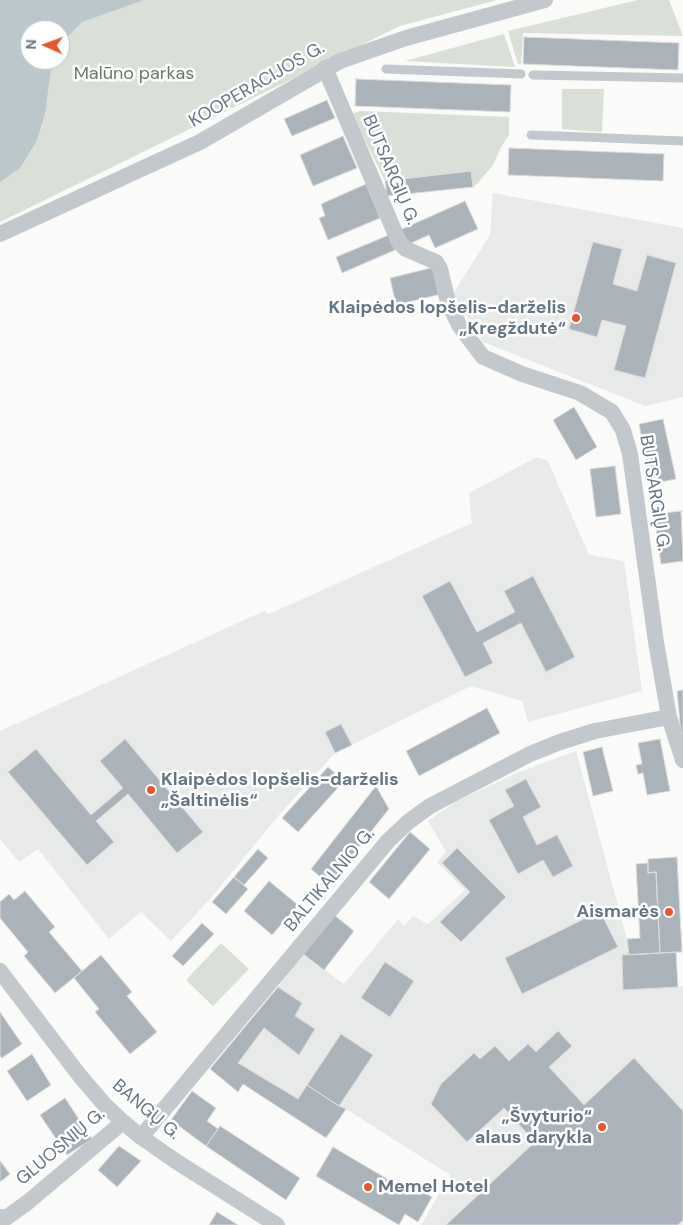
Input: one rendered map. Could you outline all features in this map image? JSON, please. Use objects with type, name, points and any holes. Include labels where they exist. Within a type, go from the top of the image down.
[{"type":"street","name":"KOOPERACIJOS G.","points":[[0,234],[200,142],[325,68],[406,38],[545,0]]},
{"type":"street","name":"BUTSARGIŲ G.","points":[[325,68],[399,242],[406,249],[436,262],[440,269],[448,302],[459,325],[483,357],[522,374],[580,393],[612,412],[623,430],[630,454],[656,642],[669,717],[683,760]]},
{"type":"street","name":"BALTIKALNIO G.","points":[[141,1137],[388,842],[408,822],[430,806],[530,754],[595,731],[669,717]]},
{"type":"street","name":"BANGŲ G.","points":[[0,971],[80,1076],[104,1104],[123,1122],[141,1137],[278,1225]]},
{"type":"street","name":"GLUOSNIŲ G.","points":[[0,1216],[6,1218],[28,1202],[123,1122]]},
{"type":"lane","points":[[386,69],[521,74]]},
{"type":"lane","points":[[533,75],[683,78]]},
{"type":"lane","points":[[531,135],[683,141]]},
{"type":"shaded area","points":[[0,0],[144,0],[82,22],[70,35],[70,20],[20,20],[20,70],[51,70],[45,114],[36,142],[20,168],[0,182]]},
{"type":"shaded area","name":"Klaipėdos lopšelis-darželis „Kregždutė“","points":[[493,193],[683,228],[683,397],[645,406],[483,342],[453,294],[490,235]]},
{"type":"shaded area","points":[[537,457],[548,461],[589,555],[624,561],[642,691],[528,722],[522,701],[471,686],[352,745],[341,724],[325,732],[335,753],[279,815],[210,899],[171,941],[141,912],[109,939],[38,849],[19,862],[0,839],[0,731],[264,611],[269,614],[472,523],[469,493]]},
{"type":"shaded area","points":[[576,751],[627,939],[629,955],[622,956],[623,990],[683,986],[683,1225],[421,1225],[450,1175],[346,1109],[326,1138],[243,1084],[238,1092],[210,1069],[278,987],[302,953],[344,984],[398,919],[404,926],[413,916],[428,924],[465,890],[437,862],[446,852],[428,821],[455,802],[519,772]]},
{"type":"green space","name":"Malūno parkas","points":[[0,0],[497,0],[400,26],[0,222]]},
{"type":"green space","points":[[638,0],[669,0],[683,36],[523,33],[521,64],[518,64],[508,31]]},
{"type":"green space","points":[[504,34],[515,67],[405,61]]},
{"type":"green space","points":[[562,89],[604,89],[602,132],[562,129]]},
{"type":"green space","points":[[360,111],[509,117],[509,135],[493,165],[473,187],[470,171],[385,181],[352,114]]},
{"type":"green space","points":[[221,943],[249,969],[213,1006],[186,980]]},
{"type":"building","points":[[524,37],[679,43],[678,70],[523,64]]},
{"type":"building","points":[[356,79],[511,85],[510,112],[355,106]]},
{"type":"building","points":[[327,100],[335,118],[292,136],[284,119]]},
{"type":"building","points":[[343,136],[357,168],[313,186],[300,155]]},
{"type":"building","points":[[509,148],[664,154],[663,181],[508,175]]},
{"type":"building","points":[[471,171],[473,187],[387,196],[385,181]]},
{"type":"building","points":[[366,184],[380,218],[328,240],[319,218],[325,216],[321,204]]},
{"type":"building","points":[[465,201],[478,229],[435,248],[429,235],[407,245],[400,230]]},
{"type":"building","points":[[389,235],[395,250],[342,273],[336,257]]},
{"type":"building","points":[[593,242],[622,249],[613,284],[637,291],[647,255],[676,263],[645,378],[614,370],[626,326],[602,320],[597,337],[569,329]]},
{"type":"building","points":[[435,267],[441,294],[396,305],[390,278]]},
{"type":"building","points":[[574,407],[597,447],[576,460],[553,420]]},
{"type":"building","points":[[663,419],[676,479],[651,484],[639,424]]},
{"type":"building","points":[[615,466],[621,514],[596,517],[590,469]]},
{"type":"building","points":[[681,511],[683,561],[661,564],[654,514]]},
{"type":"building","points":[[533,576],[575,657],[546,672],[521,623],[483,643],[493,663],[465,677],[422,596],[450,581],[477,632],[515,612],[504,591]]},
{"type":"building","points":[[683,690],[683,733],[681,733],[677,691]]},
{"type":"building","points":[[487,708],[500,733],[419,776],[406,751]]},
{"type":"building","points":[[341,724],[352,745],[335,753],[325,732]]},
{"type":"building","points":[[125,739],[203,832],[177,853],[128,794],[96,821],[114,842],[87,865],[8,772],[36,749],[91,815],[123,788],[100,761]]},
{"type":"building","points":[[660,739],[670,791],[647,795],[643,773],[638,774],[636,765],[642,764],[638,743]]},
{"type":"building","points":[[602,747],[613,791],[593,796],[583,752]]},
{"type":"building","points":[[328,767],[344,781],[298,832],[282,818]]},
{"type":"building","points":[[526,779],[541,807],[523,817],[537,845],[557,835],[573,866],[553,877],[543,860],[518,874],[489,820],[514,806],[505,790]]},
{"type":"building","points":[[376,786],[389,809],[329,884],[311,869]]},
{"type":"building","points":[[410,832],[430,849],[389,899],[369,882]]},
{"type":"building","points":[[457,848],[506,897],[461,942],[440,922],[470,892],[442,863]]},
{"type":"building","points":[[258,849],[268,858],[244,885],[234,877]]},
{"type":"building","name":"Aismarės","points":[[677,857],[682,952],[660,953],[656,872],[648,873],[648,859]]},
{"type":"building","points":[[648,863],[648,873],[656,872],[660,953],[629,955],[627,939],[640,938],[636,864]]},
{"type":"building","points":[[234,877],[248,889],[226,914],[212,902]]},
{"type":"building","points":[[269,881],[298,905],[272,935],[244,911]]},
{"type":"building","points":[[25,891],[55,927],[49,932],[82,971],[55,993],[24,956],[28,952],[0,918],[0,902],[9,894],[14,900]]},
{"type":"building","points":[[600,911],[618,947],[522,994],[505,958]]},
{"type":"building","points":[[333,914],[354,931],[324,970],[302,953]]},
{"type":"building","points":[[202,923],[214,934],[183,966],[172,956]]},
{"type":"building","points":[[676,952],[678,987],[623,990],[622,955]]},
{"type":"building","points":[[101,955],[132,992],[127,996],[157,1032],[130,1054],[95,1012],[99,1009],[74,978]]},
{"type":"building","points":[[385,962],[414,981],[390,1017],[361,998]]},
{"type":"building","points":[[278,987],[302,1003],[295,1016],[315,1029],[299,1055],[264,1028],[238,1063],[298,1099],[307,1085],[346,1109],[326,1138],[243,1084],[238,1092],[210,1069]]},
{"type":"building","points":[[0,1012],[22,1044],[2,1058],[0,1056]]},
{"type":"building","name":"„Švyturio“ alaus darykla","points":[[558,1031],[572,1046],[549,1067],[584,1105],[634,1058],[683,1111],[683,1220],[678,1225],[446,1225],[535,1142],[504,1108],[467,1142],[431,1104],[441,1084],[474,1053],[480,1059],[495,1046],[509,1061],[528,1044],[536,1052]]},
{"type":"building","points":[[341,1034],[373,1055],[339,1106],[307,1085]]},
{"type":"building","points":[[32,1054],[51,1085],[27,1101],[7,1071]]},
{"type":"building","points":[[192,1091],[216,1108],[207,1121],[218,1129],[206,1146],[171,1120]]},
{"type":"building","points":[[65,1098],[92,1139],[67,1155],[40,1115]]},
{"type":"building","points":[[220,1126],[300,1178],[286,1200],[206,1146]]},
{"type":"building","points":[[119,1146],[141,1161],[117,1187],[98,1170]]},
{"type":"building","name":"Memel Hotel","points":[[333,1147],[406,1190],[409,1184],[432,1197],[418,1222],[405,1214],[399,1225],[316,1176]]},
{"type":"building","points":[[0,1161],[10,1174],[0,1182]]},
{"type":"building","points":[[217,1212],[238,1225],[209,1225]]},
{"type":"place","name":"Klaipėdos lopšelis-darželis „Kregždutė“","points":[[576,318]]},
{"type":"place","name":"Klaipėdos lopšelis-darželis „Šaltinėlis“","points":[[151,790]]},
{"type":"place","name":"Aismarės","points":[[669,912]]},
{"type":"place","name":"„Švyturio“ alaus darykla","points":[[602,1127]]},
{"type":"place","name":"Memel Hotel","points":[[368,1187]]}]
